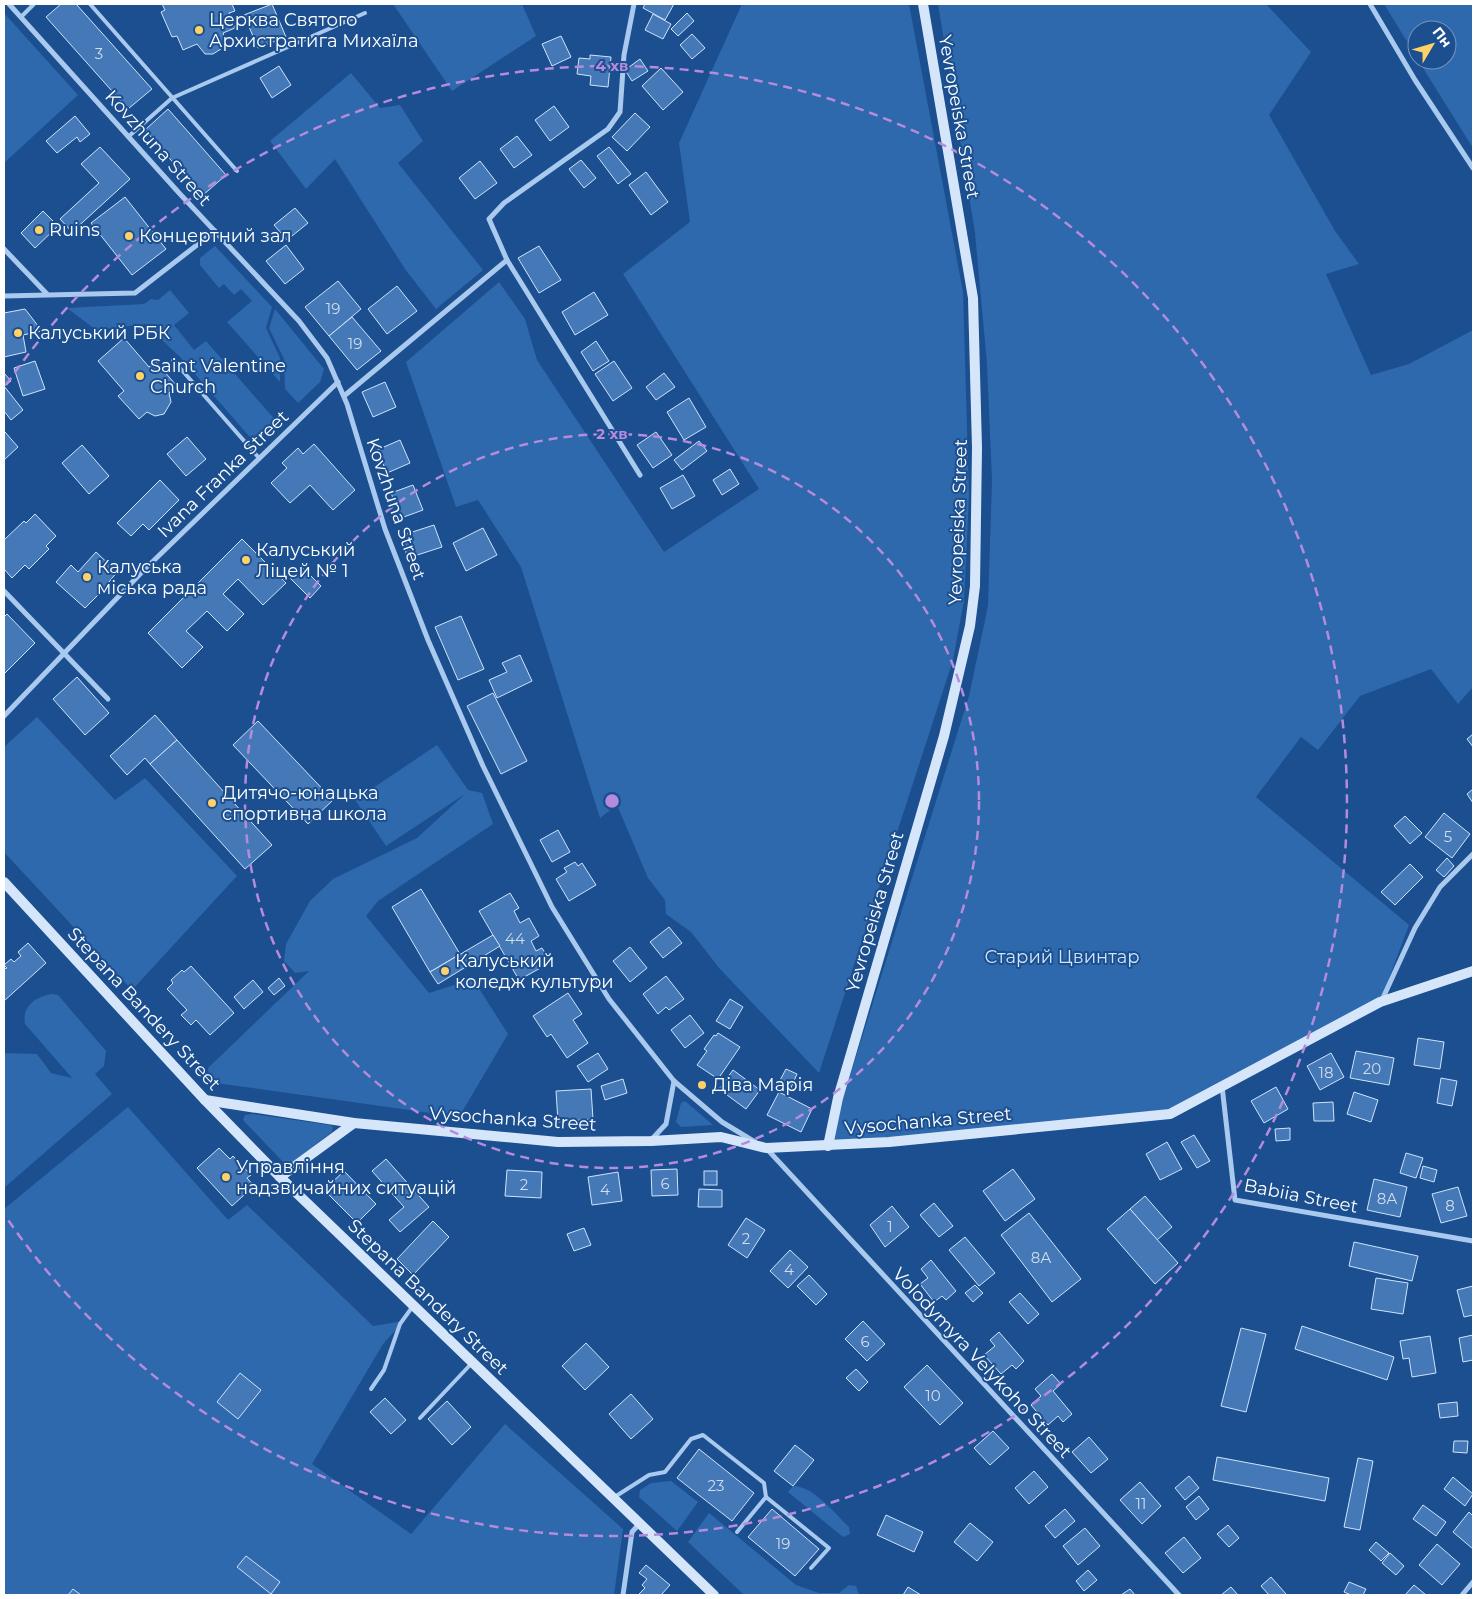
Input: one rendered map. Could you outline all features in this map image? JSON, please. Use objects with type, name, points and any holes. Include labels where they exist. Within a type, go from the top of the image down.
[{"type":"street","name":"Kovzhuna Street","points":[[9,4],[128,137],[300,321],[327,358],[344,396],[385,529],[428,640],[483,766],[552,907],[609,999],[674,1081],[722,1122],[766,1148]]},
{"type":"street","points":[[634,4],[624,55],[620,112],[608,129],[504,203],[489,219],[507,260],[640,475]]},
{"type":"street","name":"Yevropeiska Street","points":[[828,1146],[840,1088],[944,736],[970,626],[975,586],[977,448],[973,298],[923,4]]},
{"type":"street","points":[[1370,4],[1415,80],[1473,168]]},
{"type":"street","points":[[4,296],[135,293],[215,231]]},
{"type":"street","points":[[4,249],[47,294]]},
{"type":"street","points":[[344,396],[507,260]]},
{"type":"street","name":"Ivana Franka Street","points":[[4,716],[143,571],[338,382]]},
{"type":"street","points":[[5,594],[108,699]]},
{"type":"street","points":[[1380,1002],[1415,928],[1440,887],[1473,854]]},
{"type":"street","name":"Stepana Bandery Street","points":[[4,882],[205,1100],[280,1177],[714,1595]]},
{"type":"street","name":"Vysochanka Street","points":[[205,1100],[354,1123],[558,1142],[651,1141],[720,1137],[766,1148],[889,1142],[1170,1114],[1380,1002],[1473,971]]},
{"type":"street","points":[[651,1141],[666,1124],[674,1081]]},
{"type":"street","name":"Babiia Street","points":[[1222,1086],[1235,1200],[1473,1241]]},
{"type":"street","points":[[280,1177],[354,1123]]},
{"type":"street","name":"Volodymyra Velykoho Street","points":[[766,1148],[1179,1595]]},
{"type":"street","points":[[623,1595],[632,1532],[639,1524]]},
{"type":"street","points":[[1462,1595],[1473,1582]]},
{"type":"lane","points":[[20,17],[34,4]]},
{"type":"lane","points":[[90,4],[238,171]]},
{"type":"lane","points":[[128,137],[172,98],[365,13]]},
{"type":"lane","points":[[173,360],[259,458]]},
{"type":"lane","points":[[371,1389],[384,1370],[400,1324],[413,1306]]},
{"type":"lane","points":[[420,1418],[473,1363]]},
{"type":"lane","points":[[614,1498],[649,1475],[665,1472],[691,1440],[703,1435],[764,1483],[766,1497],[829,1548],[811,1568]]},
{"type":"lane","points":[[737,1532],[766,1497]]},
{"type":"green space","points":[[393,4],[522,4],[536,36],[452,91]]},
{"type":"green space","points":[[742,4],[909,4],[963,292],[969,495],[964,601],[953,660],[819,1073],[720,969],[691,932],[666,914],[665,900],[648,878],[617,805],[600,818],[521,567],[478,500],[456,507],[406,362],[499,282],[525,319],[537,360],[664,552],[759,489],[623,274],[690,222],[679,143]]},
{"type":"green space","name":"Старий Цвинтар","points":[[938,4],[1266,4],[1311,52],[1269,115],[1335,231],[1359,264],[1326,274],[1371,375],[1409,364],[1473,330],[1473,687],[1458,704],[1431,669],[1360,696],[1318,750],[1301,737],[1256,797],[1409,925],[1380,1002],[1170,1114],[828,1146],[969,696],[988,606],[992,480],[987,364],[975,233]]},
{"type":"green space","points":[[1384,4],[1473,4],[1473,148],[1424,70],[1457,70],[1457,20],[1407,20],[1407,42]]},
{"type":"green space","points":[[4,13],[78,95],[4,163]]},
{"type":"green space","points":[[351,73],[380,108],[400,105],[423,141],[398,163],[483,270],[436,309],[405,269],[335,159],[306,189],[270,141]]},
{"type":"green space","points":[[215,246],[272,307],[266,328],[280,358],[280,382],[227,322],[252,301],[241,289],[234,295],[224,284],[219,288],[200,265],[200,258]]},
{"type":"green space","points":[[170,290],[189,313],[174,325],[194,350],[206,341],[278,423],[255,443],[180,357],[145,324],[96,330],[67,308],[144,304],[151,299],[158,300]]},
{"type":"green space","points":[[275,309],[324,369],[320,382],[298,403],[285,389],[284,359],[269,328]]},
{"type":"green space","points":[[37,717],[115,800],[145,778],[237,876],[132,990],[4,852],[4,747]]},
{"type":"green space","points":[[437,745],[468,790],[482,793],[493,824],[378,901],[366,916],[429,993],[473,979],[508,1034],[459,1117],[216,1083],[209,1077],[208,1068],[309,971],[295,973],[284,961],[286,944],[310,901],[333,879],[417,838],[465,794],[386,846],[355,800]]},
{"type":"green space","points":[[52,994],[58,995],[106,1051],[104,1066],[95,1074],[112,1094],[4,1188],[4,1053],[37,1054],[51,1073],[72,1078],[25,1024],[26,1012],[31,1003],[40,997]]},
{"type":"green space","points":[[685,1101],[713,1125],[681,1127],[676,1122],[681,1103]]},
{"type":"green space","points":[[128,1107],[228,1220],[247,1205],[373,1326],[404,1321],[383,1344],[312,1464],[411,1534],[505,1424],[623,1529],[614,1595],[4,1595],[4,1209]]},
{"type":"green space","points":[[252,1114],[333,1127],[332,1132],[291,1163],[283,1162],[243,1120],[245,1115]]},
{"type":"green space","points":[[671,1481],[698,1502],[677,1531],[639,1497],[640,1490],[651,1483]]},
{"type":"green space","points":[[793,1486],[809,1491],[824,1502],[849,1527],[850,1534],[843,1537],[788,1492]]},
{"type":"green space","points":[[709,1513],[796,1585],[819,1593],[839,1593],[849,1585],[856,1586],[859,1595],[744,1595],[688,1542]]},
{"type":"building","points":[[61,4],[76,4],[152,89],[128,109],[46,17]]},
{"type":"building","name":"Церква Святого Архистратига Михаїла","points":[[162,4],[232,4],[235,11],[229,13],[235,28],[223,33],[225,38],[224,47],[213,54],[205,54],[197,44],[183,50],[177,36],[172,37],[161,12],[165,10]]},
{"type":"building","points":[[272,4],[286,37],[258,48],[244,15]]},
{"type":"building","points":[[645,4],[674,4],[665,20],[643,8]]},
{"type":"building","points":[[687,13],[694,21],[678,36],[671,29]]},
{"type":"building","points":[[653,14],[671,24],[663,39],[645,30]]},
{"type":"building","points":[[692,34],[705,48],[692,59],[680,45]]},
{"type":"building","points":[[561,36],[571,57],[552,66],[542,44]]},
{"type":"building","points":[[590,55],[611,57],[608,87],[590,85],[591,76],[577,74],[579,58],[590,59]]},
{"type":"building","points":[[640,59],[648,71],[632,81],[625,70]]},
{"type":"building","points":[[279,66],[291,85],[272,98],[260,78]]},
{"type":"building","points":[[661,68],[683,92],[663,110],[642,86]]},
{"type":"building","points":[[554,106],[569,127],[550,141],[535,120]]},
{"type":"building","points":[[168,109],[226,175],[202,196],[145,130]]},
{"type":"building","points":[[635,113],[650,127],[627,151],[612,137]]},
{"type":"building","points":[[75,116],[90,134],[80,142],[77,137],[57,153],[46,141]]},
{"type":"building","points":[[517,136],[532,155],[514,168],[500,149]]},
{"type":"building","points":[[100,147],[130,179],[72,232],[60,219],[99,183],[81,164]]},
{"type":"building","points":[[609,147],[631,174],[618,184],[597,156]]},
{"type":"building","points":[[581,160],[596,178],[584,188],[569,169]]},
{"type":"building","points":[[480,161],[497,183],[475,199],[459,178]]},
{"type":"building","points":[[646,172],[668,202],[651,215],[629,185]]},
{"type":"building","name":"Концертний зал","points":[[125,197],[166,249],[132,275],[91,223]]},
{"type":"building","points":[[295,208],[308,223],[287,240],[274,225]]},
{"type":"building","name":"Ruins","points":[[43,211],[58,226],[35,248],[21,233]]},
{"type":"building","points":[[286,245],[304,269],[285,284],[266,261]]},
{"type":"building","points":[[539,246],[561,280],[539,293],[518,258]]},
{"type":"building","points":[[338,281],[361,309],[329,336],[305,307]]},
{"type":"building","points":[[397,286],[417,311],[387,334],[368,309]]},
{"type":"building","points":[[594,292],[608,315],[575,335],[562,312]]},
{"type":"building","name":"Калуський РБК","points":[[25,309],[42,331],[23,335],[26,352],[4,357],[4,313]]},
{"type":"building","points":[[352,317],[381,351],[357,370],[329,336]]},
{"type":"building","name":"Saint Valentine Church","points":[[124,338],[149,367],[155,361],[177,386],[169,393],[171,402],[164,414],[155,416],[147,412],[139,419],[118,396],[124,391],[98,361]]},
{"type":"building","points":[[596,341],[609,361],[593,371],[581,352]]},
{"type":"building","points":[[35,361],[45,389],[23,396],[14,368]]},
{"type":"building","points":[[614,361],[632,388],[613,401],[595,374]]},
{"type":"building","points":[[4,373],[11,381],[4,386]]},
{"type":"building","points":[[664,373],[675,387],[656,400],[646,387]]},
{"type":"building","points":[[385,382],[396,407],[373,417],[362,392]]},
{"type":"building","name":"Калуський РБК","points":[[4,386],[23,410],[11,420],[4,411]]},
{"type":"building","points":[[689,398],[706,427],[684,440],[667,412]]},
{"type":"building","points":[[656,432],[672,455],[653,468],[637,445]]},
{"type":"building","points":[[4,433],[18,447],[4,460]]},
{"type":"building","points":[[187,437],[206,459],[186,476],[167,454]]},
{"type":"building","points":[[400,440],[410,463],[387,473],[377,450]]},
{"type":"building","points":[[699,441],[707,451],[682,470],[674,460]]},
{"type":"building","points":[[314,444],[355,490],[333,510],[310,485],[290,503],[271,483],[287,468],[282,463],[298,448],[303,454]]},
{"type":"building","points":[[82,445],[109,476],[89,494],[62,463]]},
{"type":"building","points":[[730,469],[739,484],[722,495],[713,480]]},
{"type":"building","points":[[683,475],[695,496],[672,509],[660,488]]},
{"type":"building","points":[[160,480],[179,500],[149,530],[143,524],[131,536],[117,523]]},
{"type":"building","points":[[413,485],[423,510],[401,518],[391,493]]},
{"type":"building","points":[[35,514],[56,536],[46,546],[49,549],[29,569],[25,565],[12,578],[4,569],[4,540],[24,521],[26,523]]},
{"type":"building","points":[[434,525],[442,547],[408,558],[400,536]]},
{"type":"building","points":[[483,528],[497,555],[466,571],[453,543]]},
{"type":"building","points":[[242,539],[286,583],[263,605],[238,579],[223,594],[244,614],[227,631],[207,611],[186,631],[203,647],[182,668],[148,633]]},
{"type":"building","name":"Калуська міська рада","points":[[96,552],[117,572],[110,583],[85,608],[56,582],[71,565],[78,572]]},
{"type":"building","points":[[302,567],[321,586],[310,598],[290,578]]},
{"type":"building","points":[[7,614],[35,643],[4,674],[4,617]]},
{"type":"building","points":[[461,616],[484,669],[458,680],[435,627]]},
{"type":"building","points":[[520,655],[532,681],[497,698],[489,680],[507,672],[502,663]]},
{"type":"building","points":[[77,677],[109,713],[85,735],[53,699]]},
{"type":"building","points":[[493,693],[527,761],[501,774],[467,706]]},
{"type":"building","points":[[155,715],[177,740],[150,764],[145,758],[127,775],[110,756]]},
{"type":"building","points":[[258,721],[333,800],[308,824],[233,745]]},
{"type":"building","points":[[1473,734],[1473,747],[1467,739]]},
{"type":"building","name":"Дитячо-юнацька спортивна школа","points":[[177,740],[272,845],[245,869],[150,764]]},
{"type":"building","points":[[1473,789],[1473,803],[1467,794]]},
{"type":"building","points":[[1444,813],[1470,834],[1452,858],[1425,837]]},
{"type":"building","points":[[1405,816],[1422,833],[1410,844],[1394,826]]},
{"type":"building","points":[[558,830],[570,852],[552,862],[540,840]]},
{"type":"building","points":[[1447,858],[1454,866],[1444,877],[1436,870]]},
{"type":"building","points":[[575,862],[578,866],[582,863],[596,885],[569,901],[556,879],[567,872],[564,868]]},
{"type":"building","points":[[1410,864],[1423,877],[1395,905],[1381,892]]},
{"type":"building","points":[[421,889],[460,954],[430,972],[392,907]]},
{"type":"building","points":[[510,893],[519,908],[514,911],[520,923],[529,918],[539,936],[531,941],[536,951],[542,948],[551,962],[519,980],[479,911]]},
{"type":"building","points":[[669,927],[682,943],[663,958],[650,942]]},
{"type":"building","points":[[493,935],[500,946],[438,984],[430,972]]},
{"type":"building","points":[[28,943],[46,963],[4,1001],[4,969],[7,968],[4,965],[11,959],[14,962],[21,956],[18,952]]},
{"type":"building","points":[[630,947],[647,968],[630,982],[613,961]]},
{"type":"building","points":[[191,966],[234,1013],[210,1035],[196,1020],[191,1025],[181,1015],[187,1010],[167,989],[173,983],[171,980],[182,970],[184,972]]},
{"type":"building","points":[[666,976],[684,999],[669,1010],[666,1007],[658,1014],[643,994]]},
{"type":"building","points":[[279,978],[285,986],[274,995],[268,988]]},
{"type":"building","points":[[253,980],[263,992],[244,1009],[234,997]]},
{"type":"building","points":[[568,993],[582,1014],[573,1020],[588,1043],[567,1058],[551,1034],[547,1037],[533,1016]]},
{"type":"building","points":[[730,999],[743,1007],[730,1029],[716,1021]]},
{"type":"building","points":[[690,1015],[704,1033],[685,1048],[671,1030]]},
{"type":"building","points":[[718,1033],[740,1047],[718,1079],[697,1065],[707,1051],[704,1049],[714,1035],[716,1036]]},
{"type":"building","points":[[1418,1038],[1444,1042],[1440,1069],[1414,1065]]},
{"type":"building","points":[[1356,1051],[1394,1058],[1389,1085],[1350,1078]]},
{"type":"building","points":[[598,1053],[608,1069],[588,1082],[577,1066]]},
{"type":"building","points":[[1331,1053],[1344,1077],[1320,1090],[1307,1066]]},
{"type":"building","points":[[786,1069],[797,1074],[790,1090],[778,1084]]},
{"type":"building","points":[[733,1070],[760,1090],[746,1109],[719,1089]]},
{"type":"building","points":[[1441,1078],[1457,1081],[1452,1106],[1437,1103]]},
{"type":"building","points":[[623,1079],[627,1093],[605,1100],[601,1086]]},
{"type":"building","points":[[1276,1087],[1288,1109],[1264,1123],[1251,1101]]},
{"type":"building","points":[[591,1089],[593,1119],[558,1122],[556,1091]]},
{"type":"building","points":[[779,1092],[812,1109],[801,1132],[767,1115]]},
{"type":"building","points":[[1354,1092],[1378,1100],[1371,1122],[1347,1114]]},
{"type":"building","points":[[1333,1102],[1334,1121],[1314,1121],[1313,1103]]},
{"type":"building","points":[[1290,1128],[1290,1140],[1276,1141],[1275,1129]]},
{"type":"building","points":[[1194,1135],[1210,1161],[1197,1168],[1181,1142]]},
{"type":"building","points":[[1167,1142],[1182,1169],[1160,1180],[1146,1154]]},
{"type":"building","points":[[219,1148],[230,1159],[233,1156],[251,1175],[247,1178],[254,1186],[232,1206],[197,1168]]},
{"type":"building","points":[[1406,1153],[1423,1158],[1416,1178],[1400,1173]]},
{"type":"building","points":[[386,1159],[429,1207],[400,1232],[389,1220],[404,1207],[372,1171]]},
{"type":"building","points":[[1423,1166],[1437,1170],[1434,1182],[1420,1178]]},
{"type":"building","points":[[677,1169],[678,1195],[652,1196],[651,1170]]},
{"type":"building","points":[[1013,1169],[1035,1199],[1005,1221],[983,1191]]},
{"type":"building","points":[[507,1170],[542,1172],[541,1198],[505,1196]]},
{"type":"building","points":[[344,1171],[376,1204],[357,1223],[324,1190]]},
{"type":"building","points":[[704,1171],[717,1171],[717,1185],[704,1185]]},
{"type":"building","points":[[618,1172],[622,1201],[592,1205],[588,1177]]},
{"type":"building","points":[[1374,1179],[1407,1187],[1400,1217],[1367,1210]]},
{"type":"building","points":[[1458,1187],[1467,1216],[1441,1223],[1432,1194]]},
{"type":"building","points":[[699,1189],[722,1190],[722,1207],[698,1207]]},
{"type":"building","points":[[1145,1196],[1172,1227],[1157,1240],[1130,1209]]},
{"type":"building","points":[[934,1203],[953,1226],[939,1237],[920,1215]]},
{"type":"building","points":[[892,1206],[909,1227],[885,1247],[870,1225]]},
{"type":"building","points":[[1130,1209],[1178,1263],[1155,1284],[1107,1229]]},
{"type":"building","points":[[1029,1213],[1081,1279],[1052,1302],[1001,1235]]},
{"type":"building","points":[[746,1218],[765,1230],[747,1258],[728,1245]]},
{"type":"building","points":[[433,1221],[449,1237],[413,1275],[397,1259]]},
{"type":"building","points":[[584,1228],[591,1245],[574,1251],[567,1234]]},
{"type":"building","points":[[965,1237],[995,1273],[979,1286],[949,1250]]},
{"type":"building","points":[[1354,1242],[1418,1256],[1412,1281],[1349,1266]]},
{"type":"building","points":[[790,1250],[808,1267],[788,1288],[770,1271]]},
{"type":"building","points":[[931,1260],[956,1291],[946,1300],[942,1296],[934,1302],[920,1284],[928,1278],[921,1269]]},
{"type":"building","points":[[809,1275],[827,1294],[816,1305],[797,1286]]},
{"type":"building","points":[[1376,1278],[1408,1283],[1403,1314],[1371,1309]]},
{"type":"building","points":[[975,1285],[983,1293],[973,1302],[965,1293]]},
{"type":"building","points":[[1473,1286],[1473,1315],[1464,1317],[1457,1290]]},
{"type":"building","points":[[1020,1293],[1039,1314],[1028,1324],[1009,1302]]},
{"type":"building","points":[[863,1321],[885,1344],[867,1361],[845,1339]]},
{"type":"building","points":[[1302,1326],[1394,1357],[1387,1380],[1295,1349]]},
{"type":"building","points":[[1241,1328],[1266,1334],[1246,1412],[1221,1406]]},
{"type":"building","points":[[999,1332],[1024,1361],[1016,1369],[1012,1365],[1001,1374],[984,1355],[995,1346],[990,1340]]},
{"type":"building","points":[[1473,1335],[1473,1360],[1463,1362],[1459,1338]]},
{"type":"building","points":[[1430,1336],[1436,1373],[1412,1377],[1409,1358],[1403,1359],[1400,1341]]},
{"type":"building","points":[[586,1343],[609,1367],[585,1390],[562,1366]]},
{"type":"building","points":[[927,1365],[963,1403],[940,1425],[904,1387]]},
{"type":"building","points":[[856,1369],[868,1382],[859,1391],[846,1378]]},
{"type":"building","points":[[240,1373],[261,1390],[238,1419],[217,1402]]},
{"type":"building","points":[[1052,1374],[1061,1384],[1053,1391],[1072,1414],[1063,1422],[1058,1416],[1048,1425],[1031,1405],[1041,1396],[1035,1389]]},
{"type":"building","points":[[631,1394],[653,1419],[631,1439],[609,1414]]},
{"type":"building","points":[[385,1398],[406,1420],[391,1434],[370,1412]]},
{"type":"building","points":[[447,1401],[471,1427],[452,1445],[428,1419]]},
{"type":"building","points":[[1457,1402],[1458,1416],[1440,1418],[1438,1404]]},
{"type":"building","points":[[993,1431],[1009,1448],[990,1465],[974,1448]]},
{"type":"building","points":[[1089,1437],[1108,1459],[1091,1473],[1072,1452]]},
{"type":"building","points":[[1454,1441],[1468,1441],[1467,1453],[1453,1452]]},
{"type":"building","points":[[795,1445],[814,1460],[793,1486],[774,1471]]},
{"type":"building","points":[[699,1449],[754,1493],[732,1521],[677,1478]]},
{"type":"building","points":[[1217,1457],[1329,1478],[1325,1501],[1213,1480]]},
{"type":"building","points":[[1358,1458],[1373,1461],[1360,1530],[1344,1527]]},
{"type":"building","points":[[1034,1471],[1048,1487],[1029,1504],[1015,1488]]},
{"type":"building","points":[[1189,1476],[1199,1488],[1185,1500],[1175,1488]]},
{"type":"building","points":[[1453,1477],[1473,1494],[1465,1506],[1444,1489]]},
{"type":"building","points":[[1140,1482],[1161,1506],[1142,1524],[1120,1500]]},
{"type":"building","points":[[1199,1496],[1209,1509],[1196,1520],[1186,1507]]},
{"type":"building","points":[[1423,1505],[1446,1522],[1436,1536],[1413,1519]]},
{"type":"building","points":[[772,1509],[819,1549],[795,1576],[748,1537]]},
{"type":"building","points":[[1065,1509],[1075,1521],[1055,1538],[1045,1526]]},
{"type":"building","points":[[1469,1512],[1473,1516],[1473,1549],[1453,1532]]},
{"type":"building","points":[[886,1515],[923,1532],[914,1552],[877,1535]]},
{"type":"building","points":[[970,1523],[993,1542],[977,1561],[954,1542]]},
{"type":"building","points":[[1228,1525],[1239,1538],[1229,1547],[1217,1534]]},
{"type":"building","points":[[1085,1528],[1100,1546],[1078,1565],[1063,1546]]},
{"type":"building","points":[[1184,1537],[1201,1558],[1183,1573],[1165,1553]]},
{"type":"building","points":[[1376,1542],[1389,1553],[1381,1561],[1369,1550]]},
{"type":"building","points":[[1437,1544],[1460,1564],[1442,1585],[1419,1565]]},
{"type":"building","points":[[1390,1553],[1404,1566],[1396,1575],[1382,1563]]},
{"type":"building","points":[[246,1556],[280,1582],[271,1594],[237,1567]]},
{"type":"building","points":[[646,1565],[670,1585],[661,1595],[638,1595],[645,1588],[642,1585],[647,1579],[639,1573]]},
{"type":"building","points":[[1088,1570],[1097,1580],[1084,1591],[1076,1581]]},
{"type":"building","points":[[1271,1577],[1286,1594],[1269,1595],[1261,1586]]},
{"type":"building","points":[[1349,1582],[1366,1589],[1363,1595],[1351,1595],[1344,1592]]},
{"type":"building","points":[[1414,1585],[1426,1595],[1405,1595]]},
{"type":"building","points":[[908,1587],[921,1595],[903,1595]]},
{"type":"building","points":[[1231,1587],[1238,1595],[1221,1595]]},
{"type":"building","points":[[73,1589],[81,1595],[68,1595]]},
{"type":"building","points":[[1130,1589],[1135,1595],[1121,1595]]},
{"type":"place","name":"Церква Святого Архистратига Михаїла","points":[[199,30]]},
{"type":"place","name":"Ruins","points":[[39,230]]},
{"type":"place","name":"Концертний зал","points":[[129,236]]},
{"type":"place","name":"Калуський РБК","points":[[18,333]]},
{"type":"place","name":"Saint Valentine Church","points":[[140,376]]},
{"type":"place","name":"Калуський Ліцей № 1","points":[[246,560]]},
{"type":"place","name":"Калуська міська рада","points":[[87,577]]},
{"type":"place","name":"Дитячо-юнацька спортивна школа","points":[[212,803]]},
{"type":"place","name":"Калуський коледж культури","points":[[445,971]]},
{"type":"place","name":"Діва Марія","points":[[702,1085]]},
{"type":"place","name":"Управління надзвичайних ситуацій","points":[[226,1177]]}]
